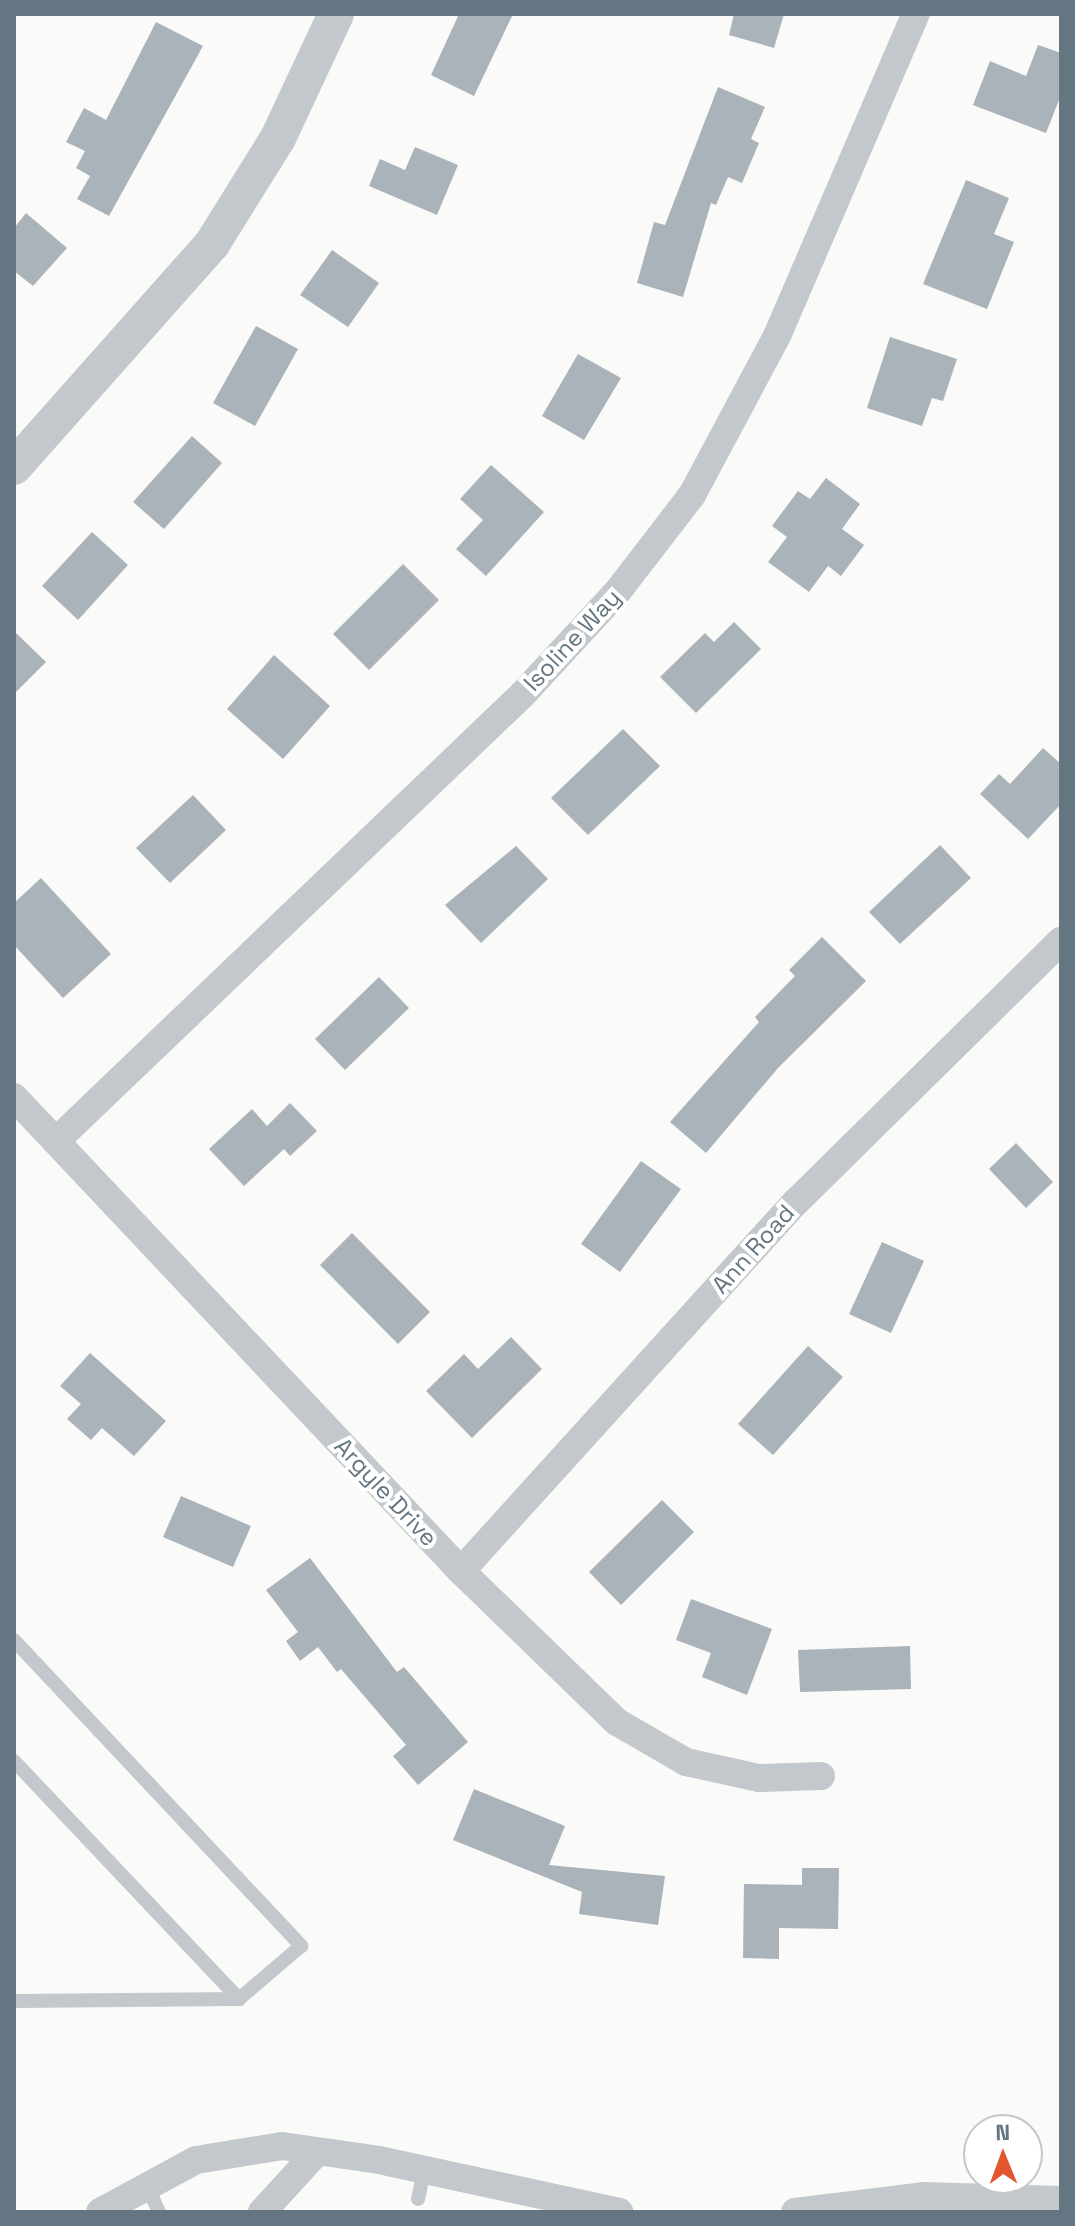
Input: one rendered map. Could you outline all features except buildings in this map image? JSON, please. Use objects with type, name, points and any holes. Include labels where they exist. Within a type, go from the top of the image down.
[{"type":"street","points":[[14,467],[212,244],[278,138],[336,14]]},
{"type":"street","name":"Isoline Way","points":[[56,1141],[523,694],[618,591],[692,495],[777,336],[916,14]]},
{"type":"street","name":"Ann Road","points":[[461,1571],[796,1202],[1061,941]]},
{"type":"street","name":"Argyle Drive","points":[[14,1097],[461,1571],[617,1722],[686,1762],[759,1778],[821,1776]]},
{"type":"street","points":[[100,2212],[146,2183],[222,2152],[282,2146],[424,2170],[619,2212]]},
{"type":"street","points":[[262,2212],[317,2152]]},
{"type":"street","points":[[795,2212],[1061,2200]]},
{"type":"lane","points":[[14,1640],[301,1946],[239,1999],[14,2001]]},
{"type":"lane","points":[[14,1761],[239,1999]]},
{"type":"lane","points":[[418,2199],[424,2170]]},
{"type":"lane","points":[[146,2183],[159,2212]]}]
